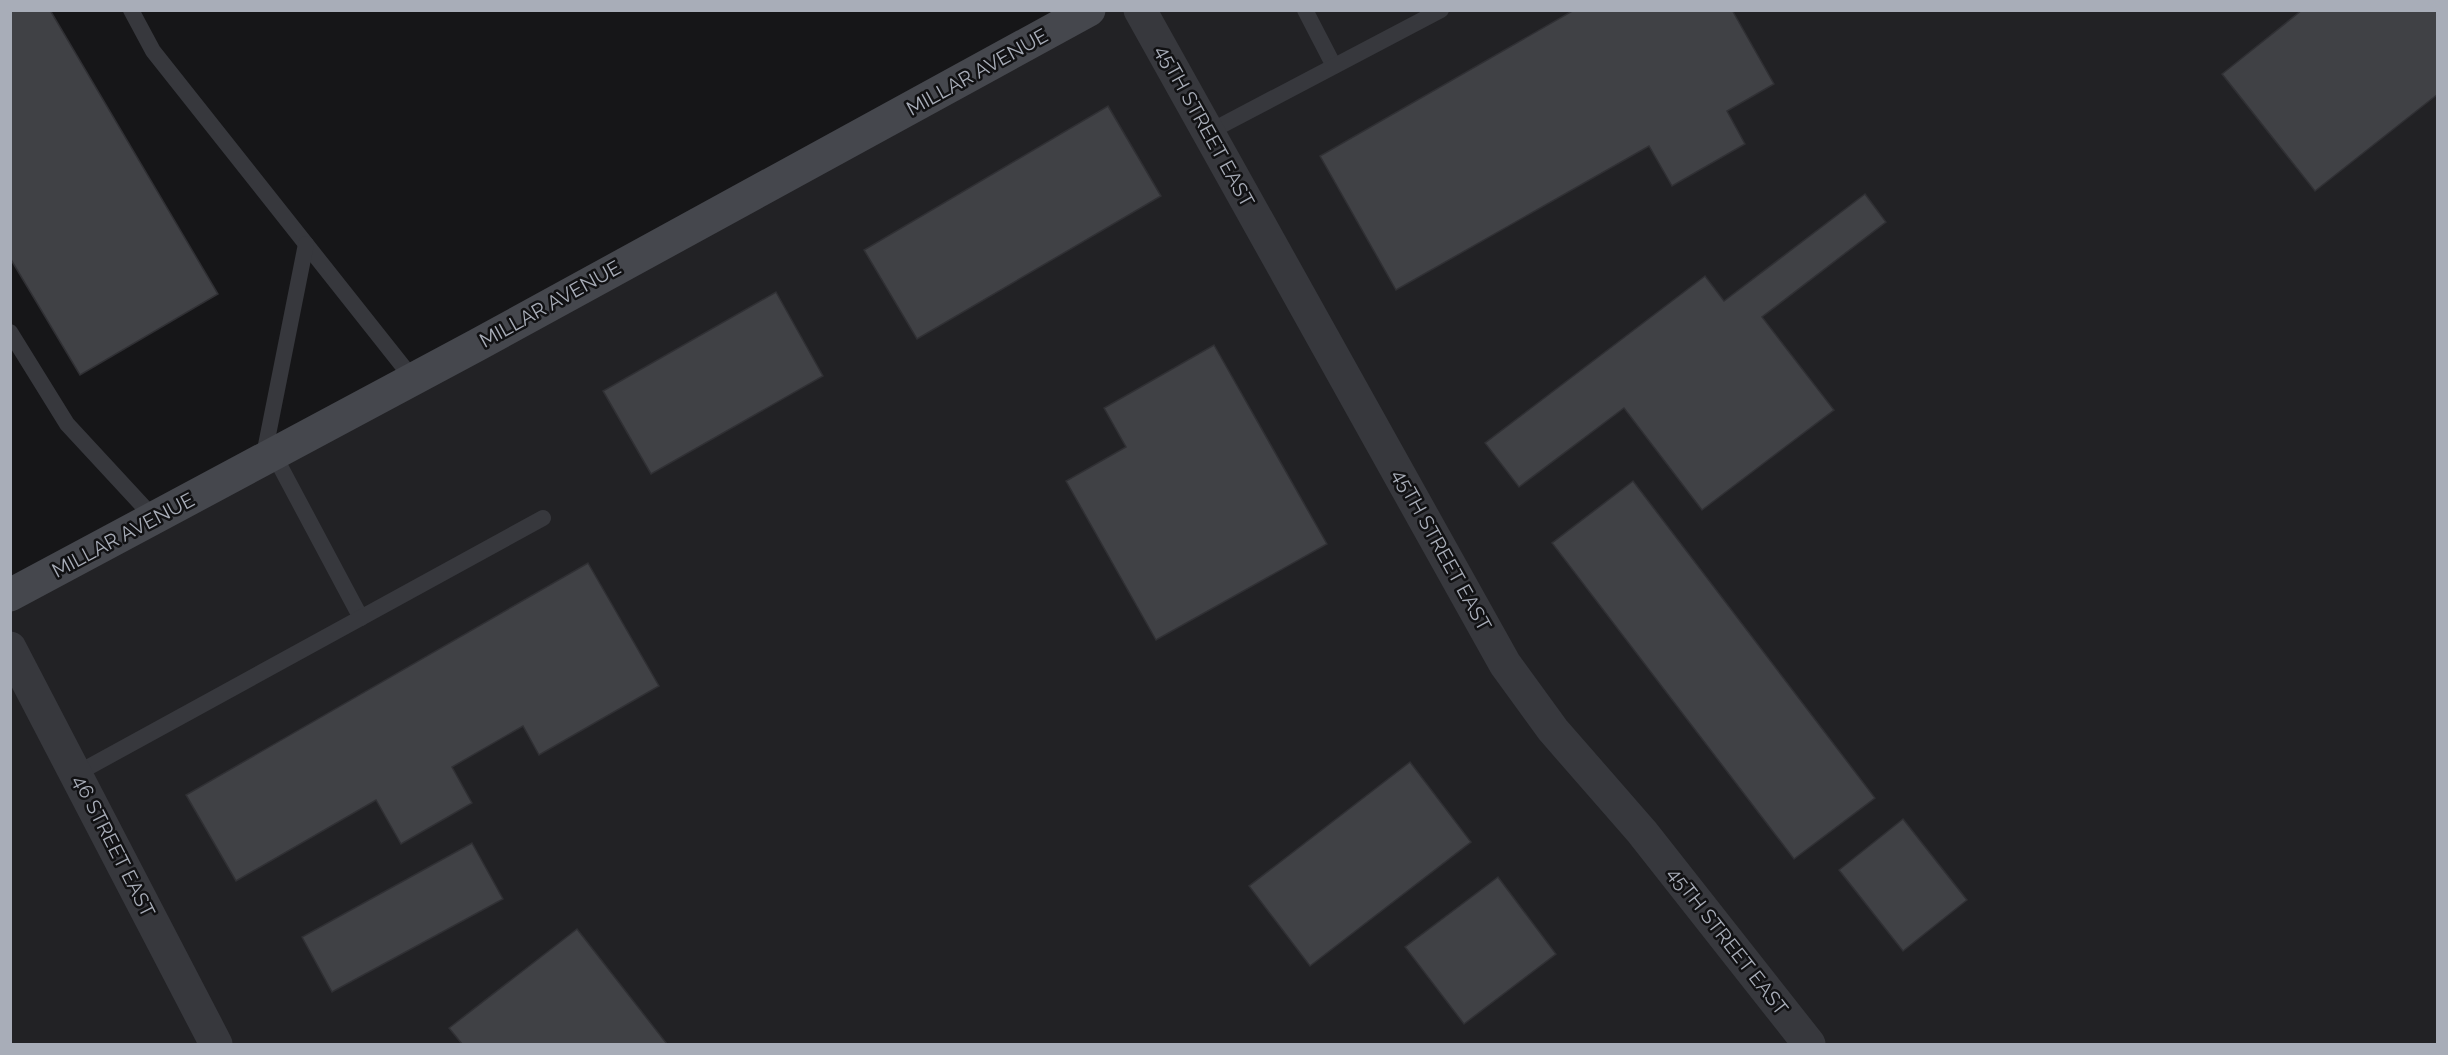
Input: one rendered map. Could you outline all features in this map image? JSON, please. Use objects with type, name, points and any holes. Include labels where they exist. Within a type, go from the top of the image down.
[{"type":"street","name":"MILLAR AVENUE","points":[[10,595],[413,379],[1089,10]]},
{"type":"street","name":"45TH STREET EAST","points":[[1140,10],[1505,664],[1553,730],[1642,832],[1809,1044]]},
{"type":"street","name":"46 STREET EAST","points":[[10,648],[216,1044]]},
{"type":"lane","points":[[131,10],[153,51],[413,379]]},
{"type":"lane","points":[[1305,10],[1334,66]]},
{"type":"lane","points":[[1209,132],[1441,10]]},
{"type":"lane","points":[[306,244],[268,456],[361,618]]},
{"type":"lane","points":[[10,332],[67,424],[154,518]]},
{"type":"lane","points":[[76,774],[543,518]]},
{"type":"shaded area","points":[[1089,11],[2437,11],[2437,1044],[11,1044],[11,595]]},
{"type":"building","points":[[10,10],[50,10],[218,294],[80,375],[10,258]]},
{"type":"building","points":[[1574,10],[1732,10],[1774,84],[1727,111],[1745,144],[1672,186],[1649,146],[1396,290],[1320,156]]},
{"type":"building","points":[[2302,10],[2438,11],[2438,94],[2315,191],[2222,74]]},
{"type":"building","points":[[1108,106],[1161,196],[917,339],[864,250]]},
{"type":"building","points":[[1865,194],[1886,222],[1762,317],[1834,410],[1702,510],[1624,408],[1519,487],[1485,443],[1705,276],[1724,301]]},
{"type":"building","points":[[776,292],[823,376],[651,474],[603,391]]},
{"type":"building","points":[[1214,345],[1327,544],[1156,640],[1066,481],[1126,447],[1104,408]]},
{"type":"building","points":[[1633,481],[1875,798],[1794,859],[1552,543]]},
{"type":"building","points":[[588,563],[659,686],[539,755],[523,726],[452,767],[472,803],[401,844],[376,800],[236,881],[186,795]]},
{"type":"building","points":[[1410,762],[1471,842],[1310,966],[1249,886]]},
{"type":"building","points":[[1903,819],[1967,900],[1903,951],[1839,870]]},
{"type":"building","points":[[472,843],[503,899],[332,992],[302,937]]},
{"type":"building","points":[[1498,877],[1556,954],[1464,1024],[1405,947]]},
{"type":"building","points":[[577,929],[667,1044],[462,1044],[449,1028]]}]
